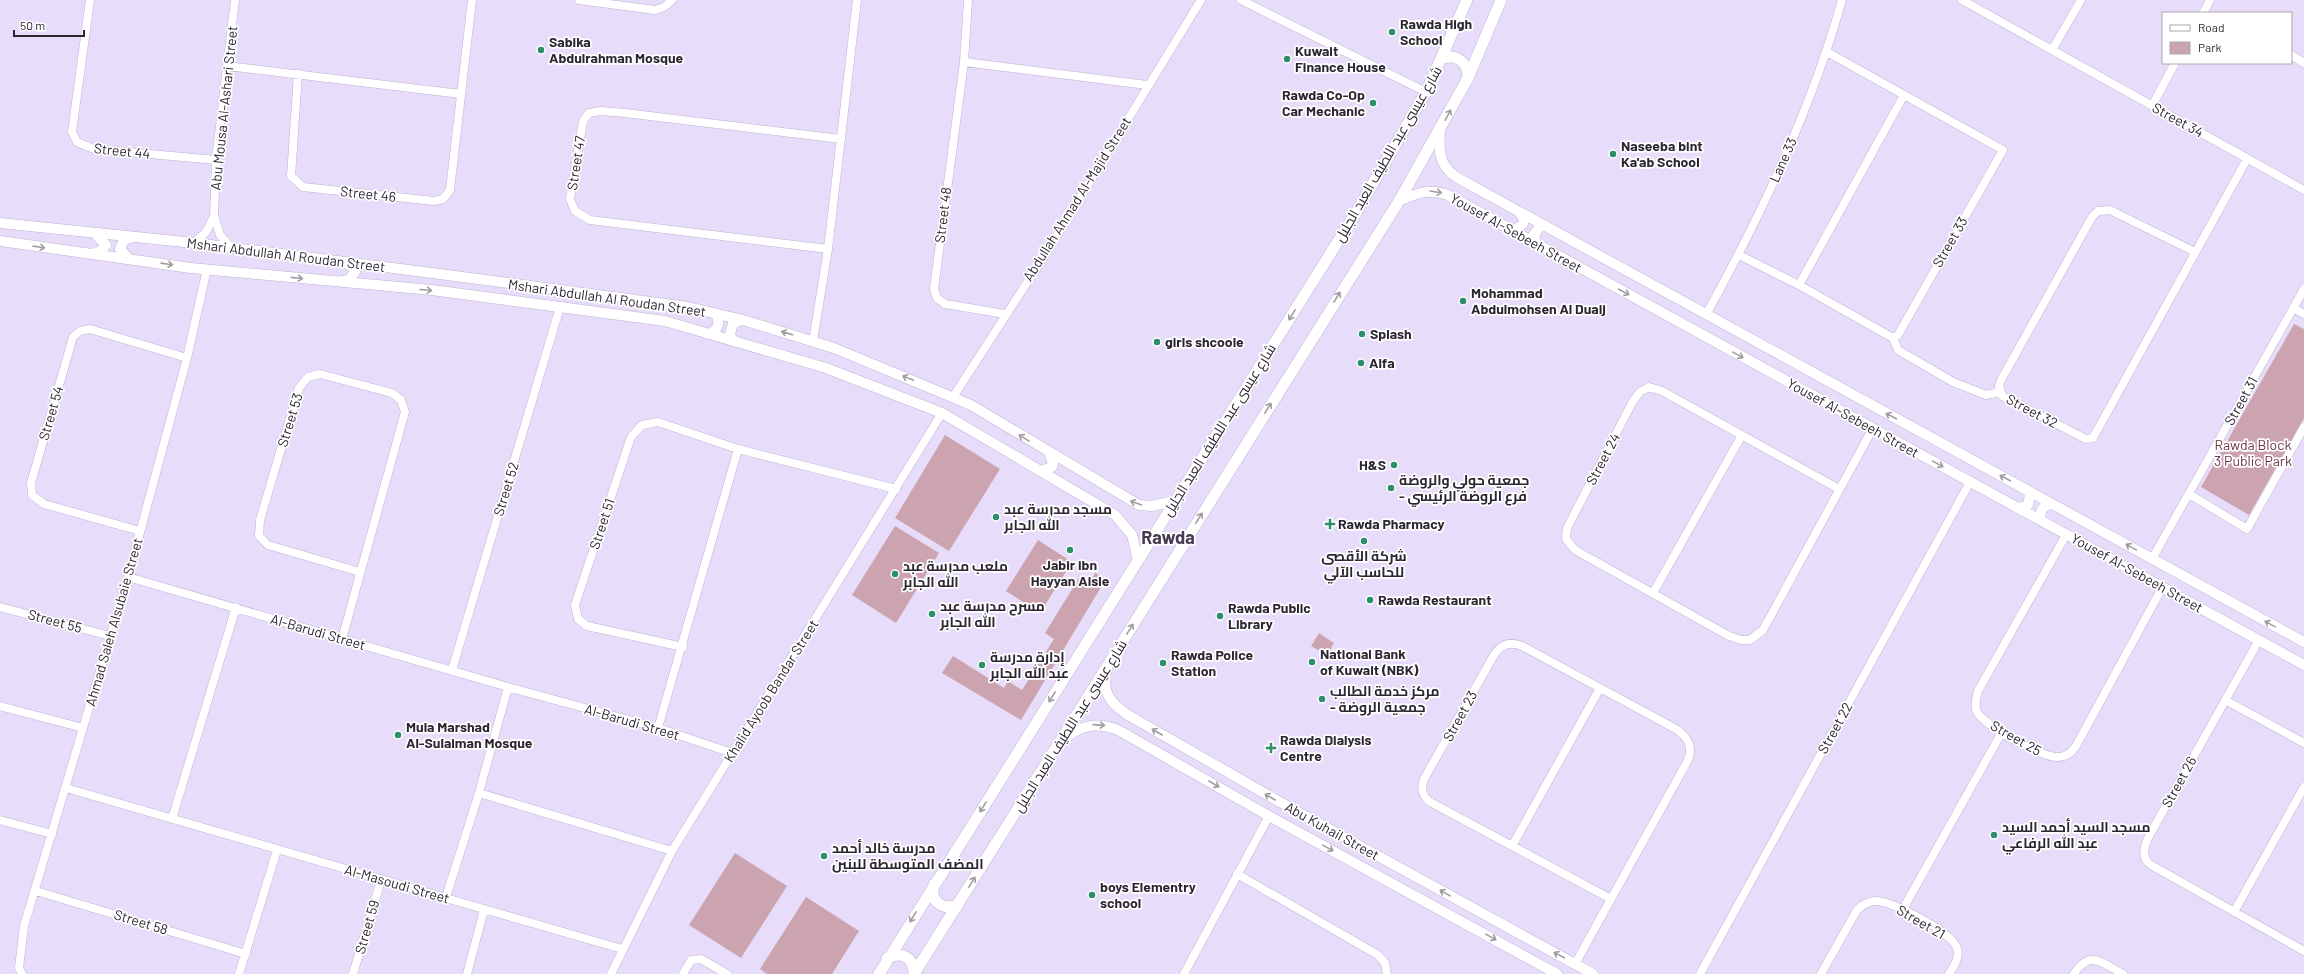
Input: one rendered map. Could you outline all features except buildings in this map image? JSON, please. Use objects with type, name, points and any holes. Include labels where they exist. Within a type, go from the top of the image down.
[{"type":"main road","name":"شارع عيسى عبد اللطيف العبد الجليل","points":[[879,974],[887,958],[1353,217],[1426,92],[1467,0]]},
{"type":"main road","name":"شارع عيسى عبد اللطيف العبد الجليل","points":[[914,974],[1399,201],[1468,78],[1501,0]]},
{"type":"main road","points":[[1442,58],[1454,57],[1459,59],[1467,67],[1468,78]]},
{"type":"main road","points":[[934,883],[932,890],[937,904],[944,907],[958,905]]},
{"type":"main road","points":[[887,958],[895,954],[903,954],[910,959],[914,966],[914,974]]},
{"type":"street","name":"Street 44","points":[[90,0],[72,132],[77,142],[94,149],[216,160]]},
{"type":"street","name":"Abu Mousa Al-Ashari Street","points":[[233,249],[220,235],[214,216],[216,160],[235,0]]},
{"type":"street","name":"Street 46","points":[[298,74],[291,176],[303,187],[434,201],[443,199],[450,190],[472,0]]},
{"type":"street","points":[[579,0],[655,10],[664,7],[672,0]]},
{"type":"street","points":[[813,340],[828,250],[857,0]]},
{"type":"street","name":"Street 48","points":[[968,0],[964,62],[934,289],[937,298],[945,304],[1005,314]]},
{"type":"street","name":"Abdullah Ahmad Al-Majid Street","points":[[953,397],[1005,314],[1043,258],[1147,85],[1201,0]]},
{"type":"street","points":[[1241,0],[1426,92]]},
{"type":"street","name":"Lane 33","points":[[1707,313],[1739,255],[1799,125],[1827,52],[1842,0]]},
{"type":"street","name":"Street 34","points":[[1962,0],[2304,190]]},
{"type":"street","points":[[2052,50],[2081,0]]},
{"type":"street","points":[[2204,11],[2210,0]]},
{"type":"street","name":"Street 33","points":[[1827,52],[2003,150],[1898,335],[1893,338]]},
{"type":"street","points":[[2292,55],[2303,59]]},
{"type":"street","points":[[964,62],[1147,85]]},
{"type":"street","points":[[2152,106],[2175,64]]},
{"type":"street","points":[[227,66],[461,94]]},
{"type":"street","points":[[1799,285],[1904,95]]},
{"type":"street","name":"Street 47","points":[[828,250],[590,220],[575,211],[570,199],[583,121],[590,113],[601,111],[625,113],[841,139]]},
{"type":"street","name":"Yousef Al-Sebeeh Street","points":[[1440,130],[1439,152],[1447,170],[1520,213],[1707,313],[1854,396],[2304,642]]},
{"type":"street","name":"Street 32","points":[[2195,252],[2110,210],[2098,211],[2092,217],[2001,380],[2001,392],[2005,398],[2086,439],[2093,438],[2247,159]]},
{"type":"street","name":"Yousef Al-Sebeeh Street","points":[[1399,201],[1417,192],[1438,191],[1536,243],[2162,588],[2304,664]]},
{"type":"street","points":[[1513,231],[1523,224],[1524,220],[1520,213]]},
{"type":"street","name":"Abu Mousa Al-Ashari Street","points":[[194,244],[206,232],[214,216]]},
{"type":"street","name":"Mshari Abdullah Al Roudan Street","points":[[0,223],[344,262],[688,308],[743,320],[813,340],[971,405],[1049,453],[1139,505],[1152,506],[1174,501]]},
{"type":"street","points":[[1536,243],[1534,234],[1541,226],[1546,226]]},
{"type":"street","points":[[92,254],[100,252],[106,245],[94,233]]},
{"type":"street","points":[[129,259],[120,248],[124,240],[133,237]]},
{"type":"street","name":"Mshari Abdullah Al Roudan Street","points":[[0,241],[207,269],[378,285],[665,321],[826,368],[942,413],[1115,515],[1125,524],[1136,544],[1138,560]]},
{"type":"street","points":[[1739,255],[1799,285],[1893,338],[1898,350],[1952,382],[1986,395],[2001,392]]},
{"type":"street","points":[[336,282],[349,280],[355,272],[352,267],[344,262]]},
{"type":"street","points":[[378,285],[375,276],[381,267]]},
{"type":"street","name":"Ahmad Saleh Alsubaie Street","points":[[22,974],[19,968],[24,926],[36,891],[128,577],[187,358],[207,269]]},
{"type":"street","name":"Street 31","points":[[2152,559],[2304,289]]},
{"type":"street","name":"Street 52","points":[[452,670],[560,307]]},
{"type":"street","points":[[2293,308],[2304,314]]},
{"type":"street","points":[[709,334],[717,328],[719,324],[716,314]]},
{"type":"street","points":[[736,342],[730,334],[730,328],[733,323],[743,320]]},
{"type":"street","name":"Street 54","points":[[140,531],[44,504],[32,495],[31,483],[35,468],[73,337],[80,331],[90,329],[187,358]]},
{"type":"street","name":"Street 53","points":[[342,639],[405,412],[401,400],[392,392],[320,374],[308,377],[299,388],[260,520],[259,536],[268,544],[360,572]]},
{"type":"street","name":"Street 24","points":[[1839,489],[1655,388],[1649,387],[1643,390],[1633,401],[1567,528],[1565,536],[1575,550],[1735,639],[1746,641],[1754,638],[1762,630],[1873,428]]},
{"type":"street","name":"Khalid Ayoob Bandar Street","points":[[611,974],[622,949],[672,851],[942,413]]},
{"type":"street","name":"Street 51","points":[[683,647],[587,626],[578,619],[575,605],[631,438],[642,425],[658,422],[738,449],[896,489]]},
{"type":"street","points":[[2189,494],[2247,529],[2304,427]]},
{"type":"street","points":[[1653,593],[1742,435]]},
{"type":"street","points":[[658,728],[683,647],[738,449]]},
{"type":"street","points":[[1041,471],[1052,467],[1053,463],[1049,453]]},
{"type":"street","name":"Street 22","points":[[1700,974],[1970,482]]},
{"type":"street","points":[[2019,508],[2028,505],[2030,495],[2028,491]]},
{"type":"street","points":[[2041,520],[2040,516],[2043,507],[2051,504]]},
{"type":"street","name":"Street 25","points":[[2066,535],[1978,691],[1976,705],[1977,712],[1984,720],[2002,732],[2048,756],[2059,757],[2070,753],[2076,746],[2162,588]]},
{"type":"street","name":"Al-Barudi Street","points":[[128,577],[236,607],[508,687],[658,728],[732,754]]},
{"type":"street","name":"Street 55","points":[[0,607],[110,636]]},
{"type":"street","points":[[172,819],[236,607]]},
{"type":"street","name":"Street 26","points":[[2259,640],[2148,838],[2144,852],[2146,859],[2151,865],[2304,951]]},
{"type":"street","name":"Street 23","points":[[1575,964],[1687,762],[1691,750],[1687,739],[1680,732],[1522,646],[1511,643],[1504,645],[1494,655],[1424,779],[1421,791],[1428,801],[1610,899]]},
{"type":"street","name":"Abu Kuhail Street","points":[[1109,662],[1104,684],[1106,694],[1115,706],[1280,802],[1593,974]]},
{"type":"street","points":[[446,897],[479,793],[508,687]]},
{"type":"street","points":[[1512,846],[1600,688]]},
{"type":"street","points":[[2225,700],[2304,743]]},
{"type":"street","points":[[0,706],[83,728]]},
{"type":"street","points":[[1127,735],[1128,725],[1136,719]]},
{"type":"street","name":"Abu Kuhail Street","points":[[1055,750],[1070,735],[1088,726],[1107,726],[1127,735],[1270,816],[1557,974]]},
{"type":"street","points":[[1903,909],[2002,732]]},
{"type":"street","points":[[2234,912],[2304,786]]},
{"type":"street","name":"Al-Masoudi Street","points":[[66,788],[622,949]]},
{"type":"street","points":[[479,793],[672,851]]},
{"type":"street","points":[[1185,974],[1237,874],[1270,816]]},
{"type":"street","points":[[0,820],[52,834]]},
{"type":"street","points":[[239,974],[277,850]]},
{"type":"street","points":[[1237,874],[1378,954],[1385,963],[1387,974]]},
{"type":"street","name":"Street 59","points":[[353,974],[381,880]]},
{"type":"street","name":"Street 58","points":[[36,891],[246,954]]},
{"type":"street","name":"Street 21","points":[[1821,974],[1851,919],[1863,904],[1877,901],[1903,909],[1941,932],[1955,944],[1958,957],[1949,974]]},
{"type":"street","points":[[1453,917],[1462,910],[1461,902]]},
{"type":"street","points":[[467,974],[484,910]]},
{"type":"street","points":[[1474,928],[1472,924],[1475,917],[1482,914]]},
{"type":"street","points":[[683,974],[691,960],[701,959],[727,974]]},
{"type":"street","points":[[2074,974],[2082,963],[2091,960],[2100,962],[2123,974]]},
{"type":"green space","name":"Rawda Block 3 Public Park","points":[[2294,324],[2304,329],[2304,418],[2249,515],[2201,487]]},
{"type":"green space","points":[[945,435],[1000,469],[949,551],[895,518]]},
{"type":"green space","name":"ملعب مدرسة عبد الله الجابر","points":[[895,526],[939,553],[896,623],[852,595]]},
{"type":"green space","points":[[1038,540],[1072,562],[1040,613],[1006,591]]},
{"type":"green space","points":[[1095,573],[1106,579],[1021,720],[942,673],[953,656],[1004,688],[1008,681],[1022,690],[1054,639],[1045,633],[1079,578],[1089,584]]},
{"type":"green space","points":[[1319,633],[1334,643],[1327,655],[1311,646]]},
{"type":"green space","points":[[735,853],[787,886],[741,958],[689,925]]},
{"type":"green space","points":[[806,897],[859,931],[832,974],[767,974],[760,969]]},
{"type":"place","name":"Rawda High School","points":[[1392,32]]},
{"type":"place","name":"Sabika Abdulrahman Mosque","points":[[541,50]]},
{"type":"place","name":"Kuwait Finance House","points":[[1287,59]]},
{"type":"place","name":"Rawda Co-Op Car Mechanic","points":[[1373,103]]},
{"type":"place","name":"Naseeba bint Ka'ab School","points":[[1613,154]]},
{"type":"place","name":"Mohammad Abdulmohsen Al Duaij","points":[[1463,301]]},
{"type":"place","name":"Splash","points":[[1362,334]]},
{"type":"place","name":"girls shcoole","points":[[1157,342]]},
{"type":"place","name":"Alfa","points":[[1361,363]]},
{"type":"place","name":"H&S","points":[[1394,465]]},
{"type":"place","name":"جمعية حولي والروضة - فرع الروضة الرئيسي","points":[[1391,488]]},
{"type":"place","name":"مسجد مدرسة عبد الله الجابر","points":[[996,517]]},
{"type":"place","name":"Rawda Pharmacy","points":[[1330,524]]},
{"type":"place","name":"شركة الأقصى للحاسب الآلي","points":[[1364,541]]},
{"type":"place","name":"Jabir ibn Hayyan Aisle","points":[[1070,550]]},
{"type":"place","name":"ملعب مدرسة عبد الله الجابر","points":[[895,574]]},
{"type":"place","name":"Rawda Restaurant","points":[[1370,600]]},
{"type":"place","name":"مسرح مدرسة عبد الله الجابر","points":[[932,614]]},
{"type":"place","name":"Rawda Public Library","points":[[1220,616]]},
{"type":"place","name":"National Bank of Kuwait (NBK)","points":[[1312,662]]},
{"type":"place","name":"Rawda Police Station","points":[[1163,663]]},
{"type":"place","name":"إدارة مدرسة عبد الله الجابر","points":[[982,665]]},
{"type":"place","name":"مركز خدمة الطالب - جمعية الروضة","points":[[1322,699]]},
{"type":"place","name":"Mula Marshad Al-Sulaiman Mosque","points":[[398,735]]},
{"type":"place","name":"Rawda Dialysis Centre","points":[[1271,748]]},
{"type":"place","name":"مسجد السيد أحمد السيد عبد الله الرفاعي","points":[[1994,835]]},
{"type":"place","name":"مدرسة خالد أحمد المضف المتوسطة للبنين","points":[[824,856]]},
{"type":"place","name":"boys Elementry school","points":[[1092,895]]},
{"type":"district","name":"Rawda","points":[[1168,538]]}]
